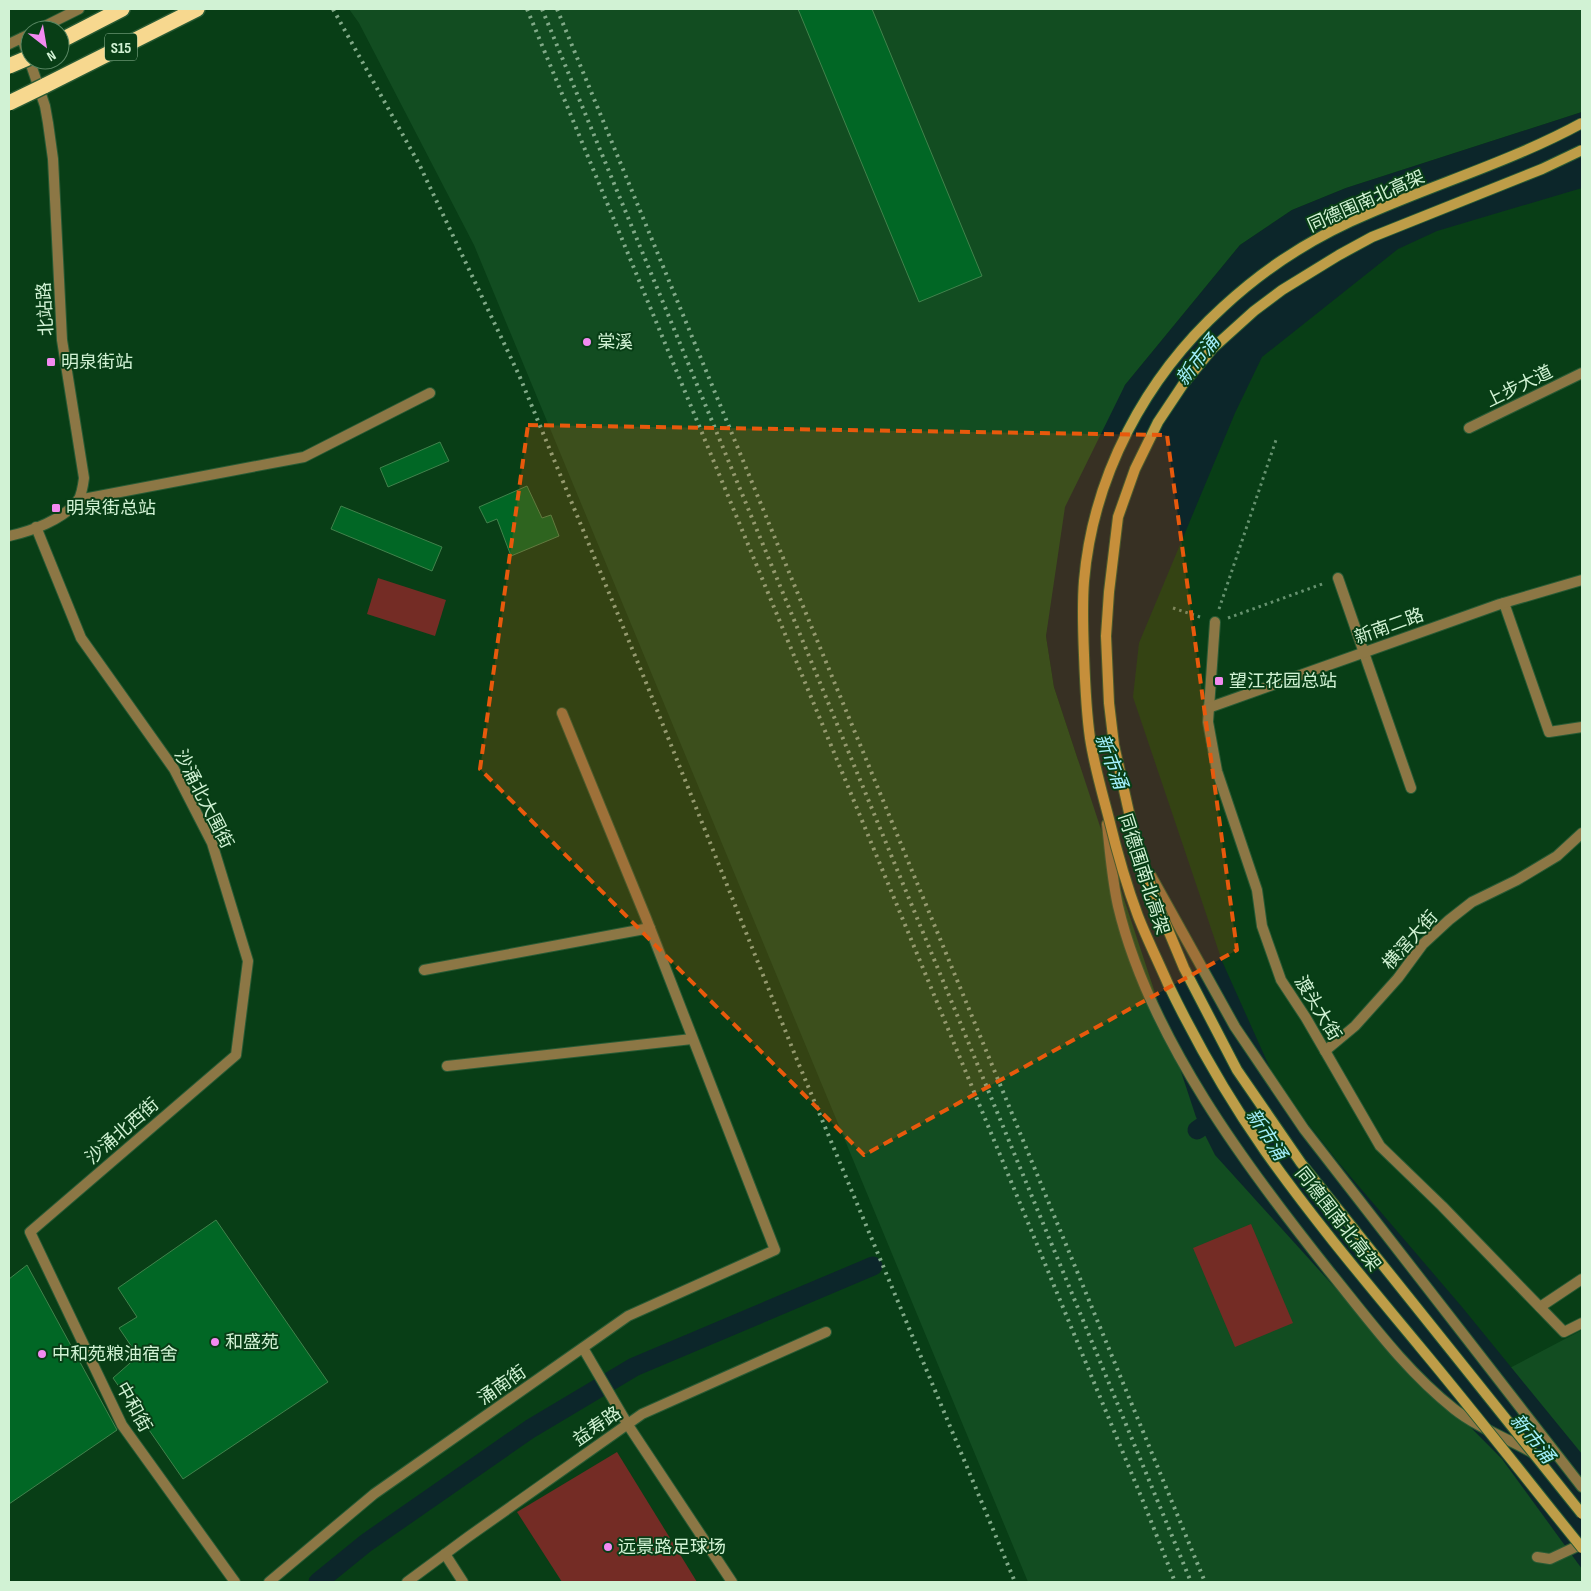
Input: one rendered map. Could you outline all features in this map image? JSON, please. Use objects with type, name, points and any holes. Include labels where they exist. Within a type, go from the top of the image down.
[{"type":"highway","name":"S15","points":[[70,36],[122,9]]},
{"type":"highway","name":"S15","points":[[9,102],[197,9]]},
{"type":"main road","name":"同德围南北高架","points":[[1582,123],[1512,158],[1366,214],[1297,251],[1224,306],[1198,331],[1171,362],[1152,389],[1128,428],[1113,462],[1091,536],[1084,580],[1082,618],[1087,711],[1091,744],[1106,808],[1120,862],[1139,920],[1182,1013],[1227,1094],[1264,1150],[1311,1213],[1582,1548]]},
{"type":"main road","name":"同德围南北高架","points":[[1582,150],[1542,169],[1372,237],[1310,271],[1254,311],[1213,348],[1184,383],[1158,422],[1135,469],[1118,517],[1108,592],[1106,636],[1109,703],[1114,746],[1132,826],[1156,901],[1184,968],[1237,1070],[1300,1163],[1582,1514]]},
{"type":"street","points":[[57,20],[79,9]]},
{"type":"street","name":"北站路","points":[[35,70],[45,106],[53,159],[62,340],[84,478],[78,500]]},
{"type":"street","name":"上步大道","points":[[1469,428],[1582,373]]},
{"type":"street","points":[[9,536],[36,527],[63,514],[78,500],[304,457],[430,393]]},
{"type":"street","name":"沙涌北大围街","points":[[36,527],[81,638],[174,769],[212,843],[248,961],[236,1055]]},
{"type":"street","points":[[1338,578],[1411,788]]},
{"type":"street","name":"新南二路","points":[[1208,708],[1504,603],[1582,580]]},
{"type":"street","points":[[1504,603],[1549,732],[1582,727]]},
{"type":"street","name":"渡头大街","points":[[1215,622],[1208,722],[1217,771],[1258,890],[1262,926],[1281,980],[1306,1018],[1380,1146],[1442,1206],[1564,1332],[1582,1323]]},
{"type":"street","points":[[447,1066],[692,1039],[650,928],[562,713]]},
{"type":"street","points":[[1106,808],[1111,872],[1118,907],[1143,982],[1191,1077],[1225,1129],[1287,1218],[1406,1366],[1456,1411],[1537,1456],[1582,1508]]},
{"type":"street","name":"横滘大街","points":[[1325,1051],[1355,1026],[1398,978],[1423,944],[1449,920],[1472,902],[1517,880],[1557,856],[1582,833]]},
{"type":"street","points":[[1142,859],[1235,1027],[1304,1129],[1582,1486]]},
{"type":"street","points":[[424,970],[650,928]]},
{"type":"street","name":"涌南街","points":[[269,1582],[374,1494],[628,1316],[775,1250],[692,1039]]},
{"type":"street","name":"沙涌北西街","points":[[30,1232],[236,1055]]},
{"type":"street","name":"中和街","points":[[30,1232],[122,1425],[235,1582]]},
{"type":"street","points":[[1540,1307],[1582,1279]]},
{"type":"street","name":"益寿路","points":[[407,1582],[642,1414],[826,1332]]},
{"type":"street","points":[[583,1348],[628,1425],[732,1582]]},
{"type":"street","points":[[1537,1557],[1550,1559],[1582,1544]]},
{"type":"street","points":[[445,1554],[463,1582]]},
{"type":"path","points":[[1215,622],[1277,437]]},
{"type":"path","points":[[1173,608],[1215,622],[1338,578]]},
{"type":"highlighted area","points":[[528,425],[1167,435],[1237,950],[864,1155],[480,769]]},
{"type":"shaded area","points":[[349,9],[1582,9],[1582,112],[1346,188],[1292,210],[1240,245],[1125,385],[1046,636],[1054,687],[1078,760],[1445,1402],[1582,1330],[1582,1582],[1028,1582],[474,245],[359,23]]},
{"type":"shaded area","points":[[378,578],[446,600],[435,636],[367,614]]},
{"type":"shaded area","points":[[1251,1224],[1293,1323],[1235,1347],[1193,1248]]},
{"type":"shaded area","name":"远景路足球场","points":[[617,1452],[697,1582],[562,1582],[517,1512]]},
{"type":"water","name":"新市涌","points":[[1582,112],[1582,188],[1437,231],[1398,249],[1262,357],[1235,413],[1139,643],[1133,697],[1222,961],[1278,1086],[1338,1162],[1462,1307],[1582,1454],[1582,1569],[1502,1459],[1367,1323],[1215,1155],[1196,1117],[1054,687],[1046,636],[1065,507],[1125,385],[1240,245],[1292,210],[1346,188]]},
{"type":"building","points":[[798,9],[872,9],[982,276],[919,302]]},
{"type":"building","points":[[440,442],[449,461],[388,487],[380,468]]},
{"type":"building","points":[[527,486],[542,518],[551,515],[559,536],[511,556],[497,519],[487,523],[479,507]]},
{"type":"building","points":[[341,506],[442,547],[432,571],[331,529]]},
{"type":"building","name":"和盛苑","points":[[216,1220],[328,1382],[183,1479],[113,1378],[138,1356],[119,1328],[137,1317],[118,1288]]},
{"type":"building","name":"中和苑粮油宿舍","points":[[27,1265],[117,1430],[9,1504],[9,1279]]},
{"type":"waterway","points":[[1197,1130],[1222,1113]]},
{"type":"waterway","points":[[318,1582],[366,1543],[530,1429],[634,1367],[873,1266]]},
{"type":"railway","points":[[333,9],[419,164],[519,375],[645,680],[795,1055],[1015,1582]]},
{"type":"railway","points":[[527,9],[1175,1582]]},
{"type":"railway","points":[[542,9],[1191,1582]]},
{"type":"railway","points":[[557,9],[1205,1582]]},
{"type":"place","name":"棠溪","points":[[587,342]]},
{"type":"place","name":"明泉街站","points":[[51,362]]},
{"type":"place","name":"明泉街总站","points":[[56,508]]},
{"type":"place","name":"望江花园总站","points":[[1219,681]]},
{"type":"place","name":"和盛苑","points":[[215,1342]]},
{"type":"place","name":"中和苑粮油宿舍","points":[[42,1354]]},
{"type":"place","name":"远景路足球场","points":[[608,1547]]}]
